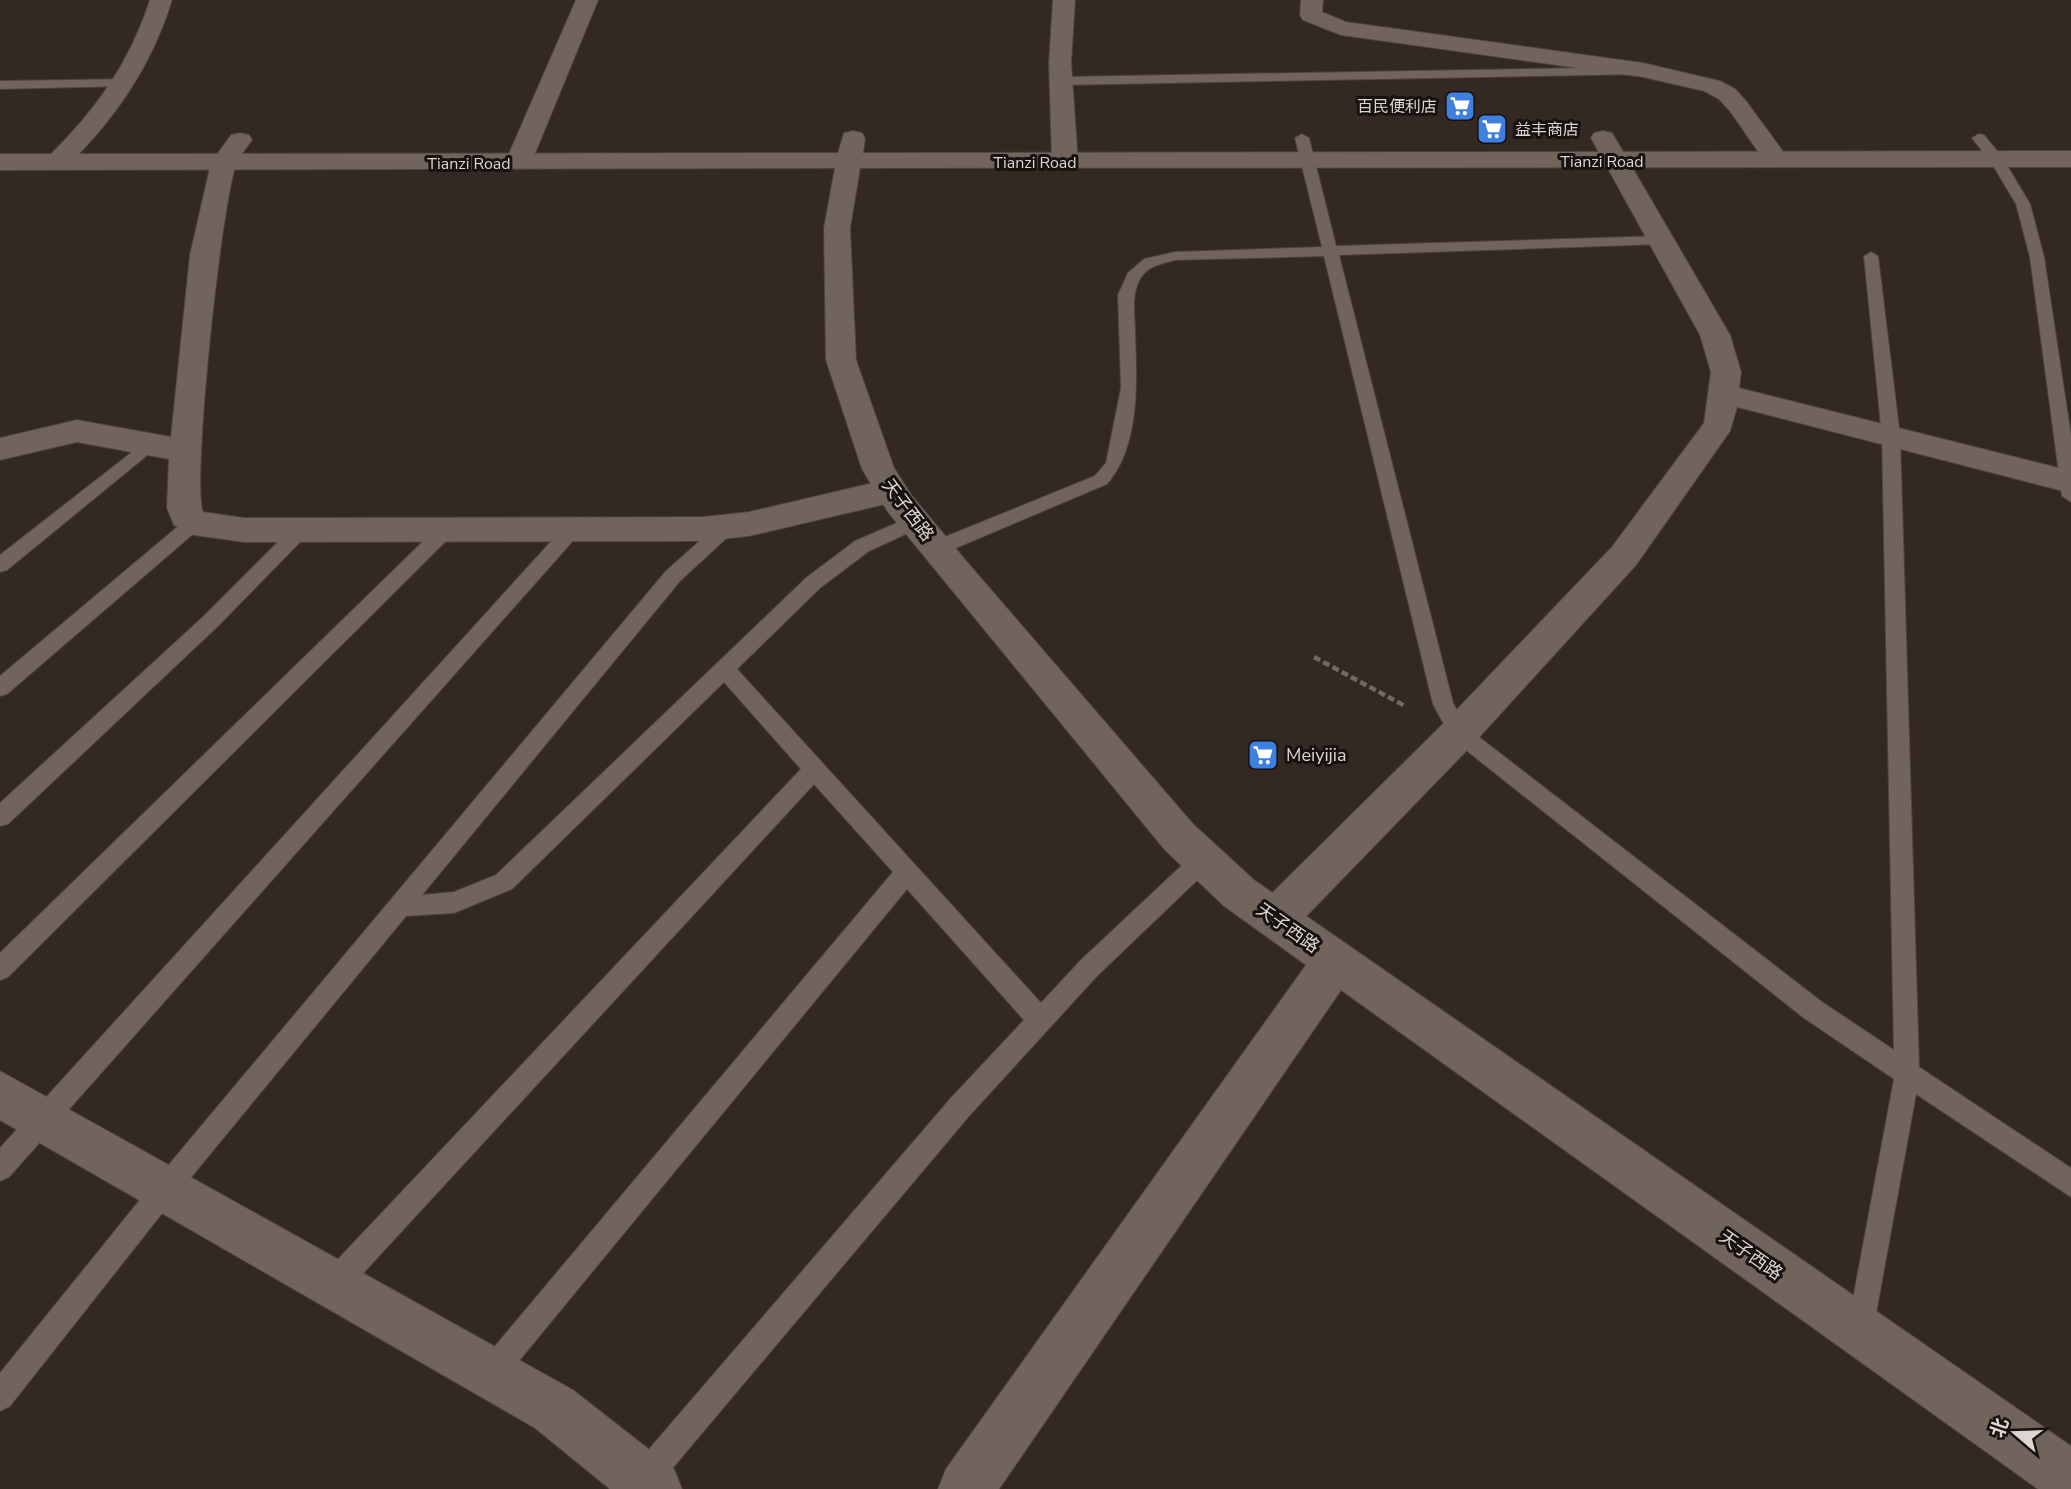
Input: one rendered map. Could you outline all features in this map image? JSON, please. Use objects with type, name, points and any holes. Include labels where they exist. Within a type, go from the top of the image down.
[{"type":"street","points":[[57,162],[80,141],[119,96],[149,42],[161,0]]},
{"type":"street","points":[[522,151],[587,0]]},
{"type":"street","points":[[1064,0],[1061,81],[1066,150]]},
{"type":"street","points":[[1312,0],[1311,15],[1341,28],[1643,70],[1712,86],[1727,94],[1777,161]]},
{"type":"street","name":"Tianzi Road","points":[[1610,150],[1762,138],[2071,138]]},
{"type":"street","name":"Tianzi Road","points":[[0,141],[80,141],[232,152]]},
{"type":"street","name":"Tianzi Road","points":[[0,162],[57,162],[232,152],[851,149],[1610,150],[1777,161],[2071,159]]},
{"type":"street","name":"天子西路","points":[[851,149],[837,228],[841,360],[878,469],[914,520],[1178,837],[1239,893],[1860,1333],[2071,1479]]},
{"type":"street","points":[[1276,918],[1459,733],[1624,556],[1719,424],[1726,372],[1715,335],[1610,150]]},
{"type":"street","points":[[232,152],[204,255],[186,451],[184,508],[186,517],[194,523],[224,530],[572,530],[914,520]]},
{"type":"street","points":[[1723,394],[1891,436],[2070,487]]},
{"type":"street","points":[[1,449],[77,431],[186,451]]},
{"type":"street","points":[[965,1489],[1335,961]]},
{"type":"street","points":[[0,1094],[554,1409],[640,1486]]},
{"type":"lane","points":[[1061,81],[1628,73],[1643,70]]},
{"type":"lane","points":[[0,85],[127,82]]},
{"type":"lane","points":[[1979,138],[1997,159],[2023,204],[2037,257],[2070,487]]},
{"type":"lane","points":[[1306,150],[1443,704],[1459,733],[1813,1010],[2071,1184]]},
{"type":"lane","points":[[400,905],[439,907],[461,903],[504,882],[813,583],[862,546],[914,520],[1101,480],[1114,465],[1129,388],[1126,295],[1133,276],[1149,262],[1175,256],[1662,240]]},
{"type":"lane","points":[[1860,1333],[1907,1074],[1891,436],[1871,256]]},
{"type":"lane","points":[[0,565],[150,444]]},
{"type":"lane","points":[[0,688],[194,523]]},
{"type":"lane","points":[[0,1396],[165,1189],[673,576],[727,527]]},
{"type":"lane","points":[[0,817],[211,621],[302,530]]},
{"type":"lane","points":[[0,969],[446,530]]},
{"type":"lane","points":[[0,1168],[572,530]]},
{"type":"lane","points":[[724,670],[1040,1020]]},
{"type":"lane","points":[[334,1284],[814,770]]},
{"type":"lane","points":[[640,1486],[960,1107],[1089,968],[1203,860]]},
{"type":"lane","points":[[490,1374],[907,872]]},
{"type":"path","points":[[1314,657],[1459,733]]},
{"type":"place","name":"百民便利店","points":[[1460,106]]},
{"type":"place","name":"益丰商店","points":[[1492,129]]},
{"type":"place","name":"Meiyijia","points":[[1263,755]]}]
